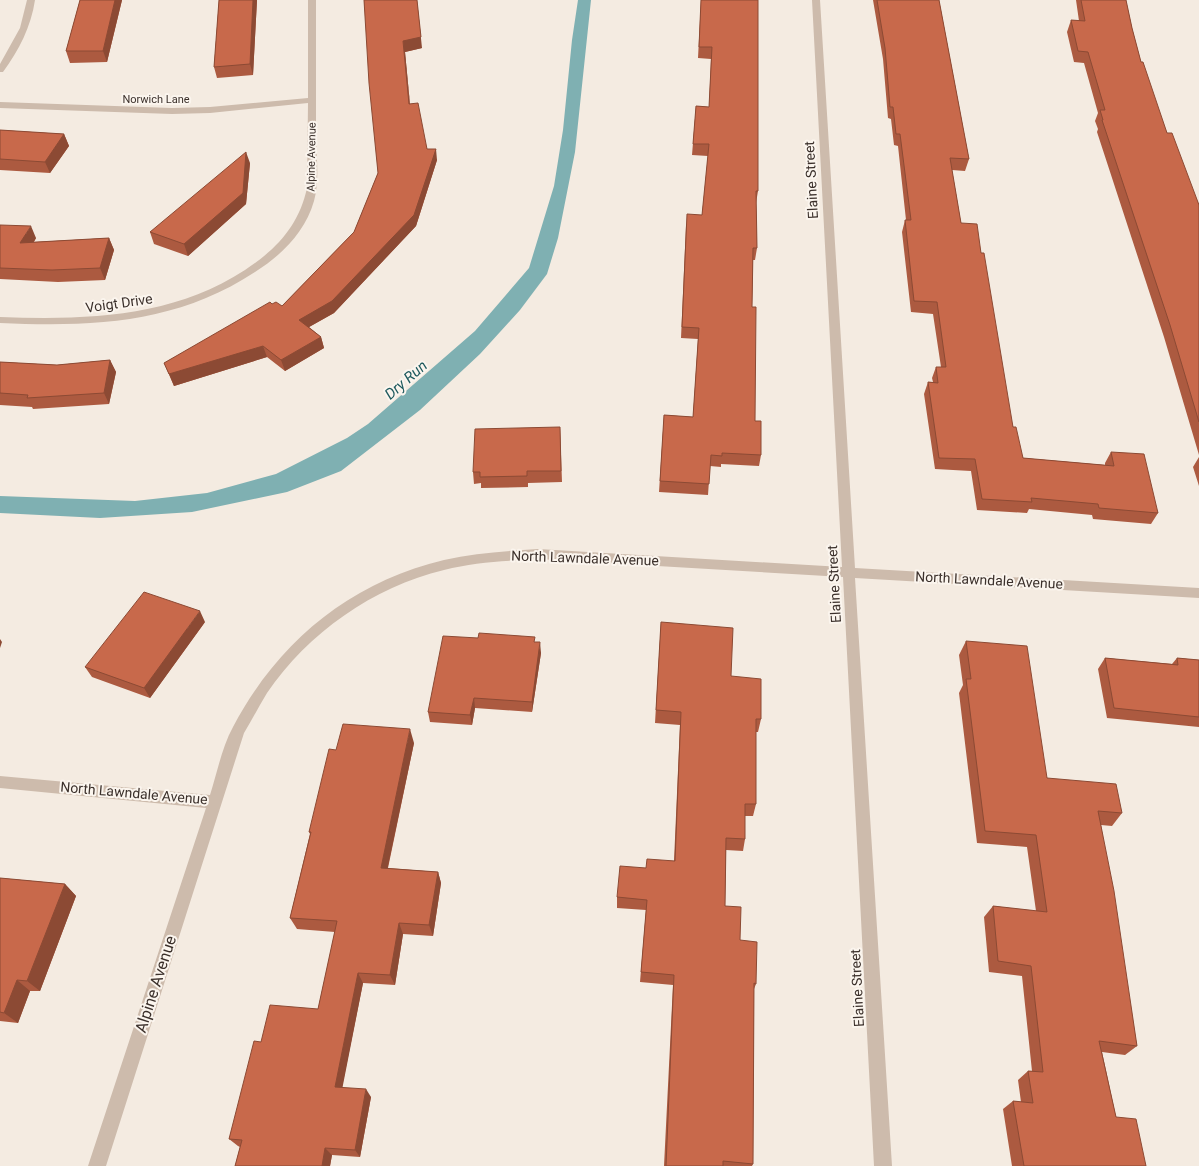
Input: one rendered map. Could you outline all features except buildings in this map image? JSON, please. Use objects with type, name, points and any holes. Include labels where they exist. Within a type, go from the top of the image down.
[{"type":"street","points":[[0,70],[23,32],[32,0]]},
{"type":"street","name":"Alpine Avenue","points":[[236,281],[275,252],[293,234],[306,213],[313,179],[312,0]]},
{"type":"street","name":"Elaine Street","points":[[816,0],[883,1166]]},
{"type":"street","name":"Norwich Lane","points":[[0,105],[118,111],[172,111],[210,110],[312,100]]},
{"type":"street","name":"Voigt Drive","points":[[0,320],[78,323],[122,318],[182,306],[236,281]]},
{"type":"street","name":"North Lawndale Avenue","points":[[0,782],[214,802],[231,748],[246,714],[266,684],[294,650],[317,627],[372,590],[420,572],[470,559],[538,554],[1199,592]]},
{"type":"street","name":"Alpine Avenue","points":[[97,1166],[214,802]]},
{"type":"water","name":"Dry Run","points":[[578,0],[591,0],[575,152],[558,238],[547,274],[520,310],[480,354],[420,410],[341,471],[287,492],[192,512],[100,518],[0,513],[0,496],[135,501],[207,493],[276,474],[347,438],[368,424],[475,331],[529,268],[554,186],[563,130]]}]
